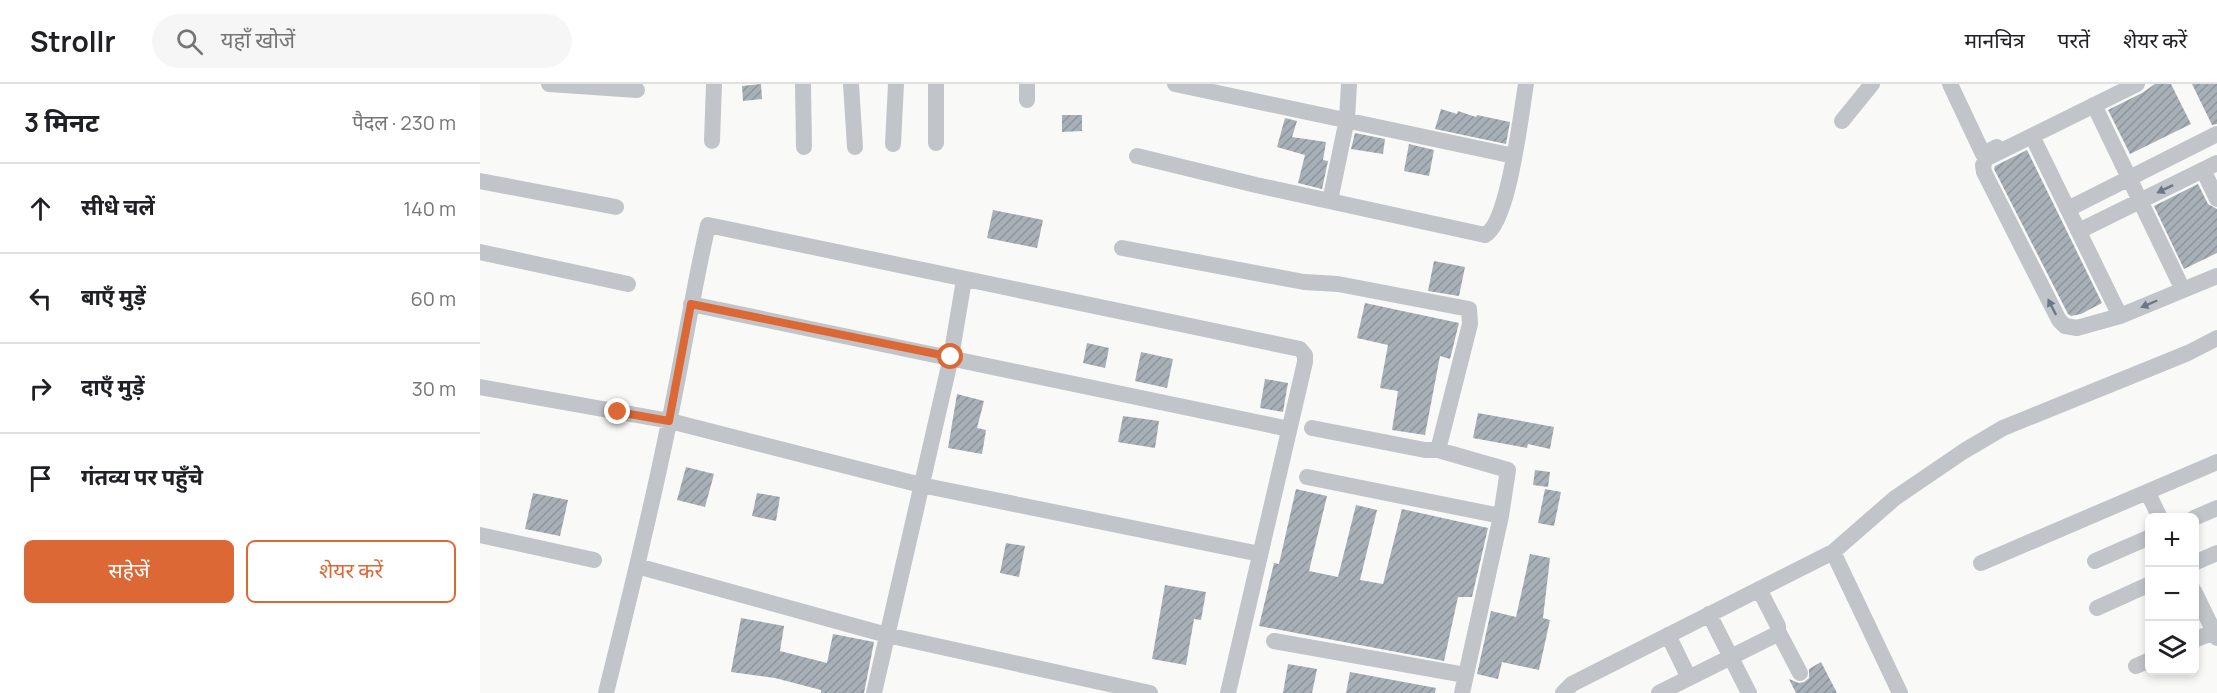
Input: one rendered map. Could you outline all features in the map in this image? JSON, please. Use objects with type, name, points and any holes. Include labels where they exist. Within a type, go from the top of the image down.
[{"type":"street","points":[[549,84],[637,90]]},
{"type":"street","points":[[712,141],[714,84]]},
{"type":"street","points":[[803,84],[804,147]]},
{"type":"street","points":[[851,84],[855,147]]},
{"type":"street","points":[[893,144],[896,84]]},
{"type":"street","points":[[936,84],[936,143]]},
{"type":"street","points":[[1175,84],[1514,156]]},
{"type":"street","points":[[1330,201],[1347,119],[1350,84]]},
{"type":"street","points":[[1137,156],[1485,235],[1490,232],[1497,221],[1510,182],[1526,84]]},
{"type":"street","points":[[1842,121],[1872,84]]},
{"type":"street","points":[[1950,84],[1983,154],[2122,84]]},
{"type":"street","points":[[2137,84],[1987,158],[1983,165],[1984,172],[2059,320],[2065,326],[2077,328],[2120,316],[2217,276]]},
{"type":"street","points":[[2094,105],[2183,290]]},
{"type":"street","points":[[2068,209],[2217,134]]},
{"type":"street","points":[[2032,136],[2120,316]]},
{"type":"street","points":[[2079,231],[2210,167],[2217,199]]},
{"type":"street","points":[[480,181],[615,207]]},
{"type":"street","points":[[606,693],[669,421],[708,225],[1300,349],[1305,355],[1305,362],[1228,693]]},
{"type":"street","points":[[1122,248],[1304,282],[1338,284],[1469,309],[1470,324],[1438,450]]},
{"type":"street","points":[[480,252],[628,284]]},
{"type":"street","points":[[874,693],[951,357],[964,280]]},
{"type":"street","points":[[691,304],[1289,429]]},
{"type":"street","points":[[1563,693],[1572,684],[1833,552],[1895,498],[1964,451],[2003,428],[2177,358],[2217,338]]},
{"type":"street","points":[[480,387],[669,421],[921,485],[1260,554]]},
{"type":"street","points":[[1312,429],[1425,450],[1438,450],[1508,470],[1501,516],[1462,693]]},
{"type":"street","points":[[1981,563],[2217,462]]},
{"type":"street","points":[[1307,477],[1501,516]]},
{"type":"street","points":[[2148,493],[2158,513]]},
{"type":"street","points":[[2199,516],[2217,508]]},
{"type":"street","points":[[480,535],[594,560]]},
{"type":"street","points":[[2095,561],[2145,539]]},
{"type":"street","points":[[1833,552],[1900,693]]},
{"type":"street","points":[[2199,562],[2217,553]]},
{"type":"street","points":[[637,566],[887,635],[1150,693]]},
{"type":"street","points":[[2097,608],[2145,586]]},
{"type":"street","points":[[1759,589],[1800,673]]},
{"type":"street","points":[[2199,601],[2216,635],[2199,639]]},
{"type":"street","points":[[1709,614],[1749,693]]},
{"type":"street","points":[[1659,693],[1775,635],[1778,631]]},
{"type":"street","points":[[1668,635],[1689,678]]},
{"type":"street","points":[[1274,641],[1465,675]]},
{"type":"building","points":[[761,84],[762,99],[743,101],[742,86]]},
{"type":"building","points":[[2155,84],[2171,84],[2191,124],[2130,154],[2108,110]]},
{"type":"building","points":[[2192,84],[2217,84],[2217,124],[2212,125]]},
{"type":"building","points":[[1441,109],[1457,114],[1458,111],[1476,117],[1477,115],[1510,122],[1506,144],[1435,129]]},
{"type":"building","points":[[1062,115],[1082,115],[1082,131],[1062,132]]},
{"type":"building","points":[[1285,118],[1297,121],[1292,137],[1326,142],[1323,160],[1328,161],[1322,189],[1298,183],[1305,155],[1277,147]]},
{"type":"building","points":[[1355,133],[1385,139],[1383,154],[1351,149]]},
{"type":"building","points":[[1409,144],[1434,150],[1429,176],[1404,171]]},
{"type":"building","points":[[2027,150],[2102,303],[2081,314],[2071,316],[2068,314],[1994,169],[1995,166]]},
{"type":"building","points":[[2198,184],[2208,204],[2217,209],[2217,253],[2184,269],[2154,206]]},
{"type":"building","points":[[993,210],[1043,220],[1037,248],[987,238]]},
{"type":"building","points":[[1434,261],[1465,267],[1459,296],[1428,291]]},
{"type":"building","points":[[1365,303],[1459,323],[1450,359],[1440,356],[1425,435],[1392,430],[1398,391],[1380,388],[1388,345],[1357,338]]},
{"type":"building","points":[[1087,343],[1109,348],[1105,368],[1083,363]]},
{"type":"building","points":[[1141,352],[1173,359],[1167,388],[1135,381]]},
{"type":"building","points":[[1265,379],[1288,383],[1283,412],[1260,408]]},
{"type":"building","points":[[957,394],[984,401],[977,428],[986,430],[982,454],[948,448]]},
{"type":"building","points":[[1478,413],[1554,427],[1550,449],[1528,444],[1527,448],[1473,438]]},
{"type":"building","points":[[1123,416],[1159,421],[1155,448],[1118,442]]},
{"type":"building","points":[[686,467],[714,474],[705,507],[677,500]]},
{"type":"building","points":[[1535,470],[1550,472],[1548,487],[1533,485]]},
{"type":"building","points":[[1296,489],[1327,496],[1309,571],[1338,577],[1356,505],[1377,510],[1360,580],[1383,584],[1402,509],[1488,528],[1472,597],[1458,597],[1444,661],[1259,626],[1274,563],[1279,564]]},
{"type":"building","points":[[1545,489],[1561,492],[1554,526],[1538,523]]},
{"type":"building","points":[[533,493],[568,500],[560,536],[525,529]]},
{"type":"building","points":[[757,493],[780,497],[776,521],[752,516]]},
{"type":"building","points":[[1006,543],[1025,546],[1019,577],[1000,573]]},
{"type":"building","points":[[1530,554],[1550,558],[1543,618],[1550,620],[1539,670],[1502,662],[1498,679],[1477,674],[1491,611],[1516,617]]},
{"type":"building","points":[[1165,585],[1206,592],[1201,620],[1194,619],[1186,665],[1152,659]]},
{"type":"building","points":[[741,618],[784,626],[780,651],[827,663],[833,634],[874,642],[864,693],[821,693],[821,690],[775,678],[731,672]]},
{"type":"building","points":[[1821,662],[1837,693],[1796,693],[1789,679],[1799,683],[1804,682],[1809,678],[1809,669]]},
{"type":"building","points":[[1288,664],[1317,669],[1312,693],[1283,693]]},
{"type":"building","points":[[1350,672],[1436,688],[1435,693],[1346,693]]},
{"type":"route","points":[[618,412],[669,421],[691,304],[951,357]]}]
